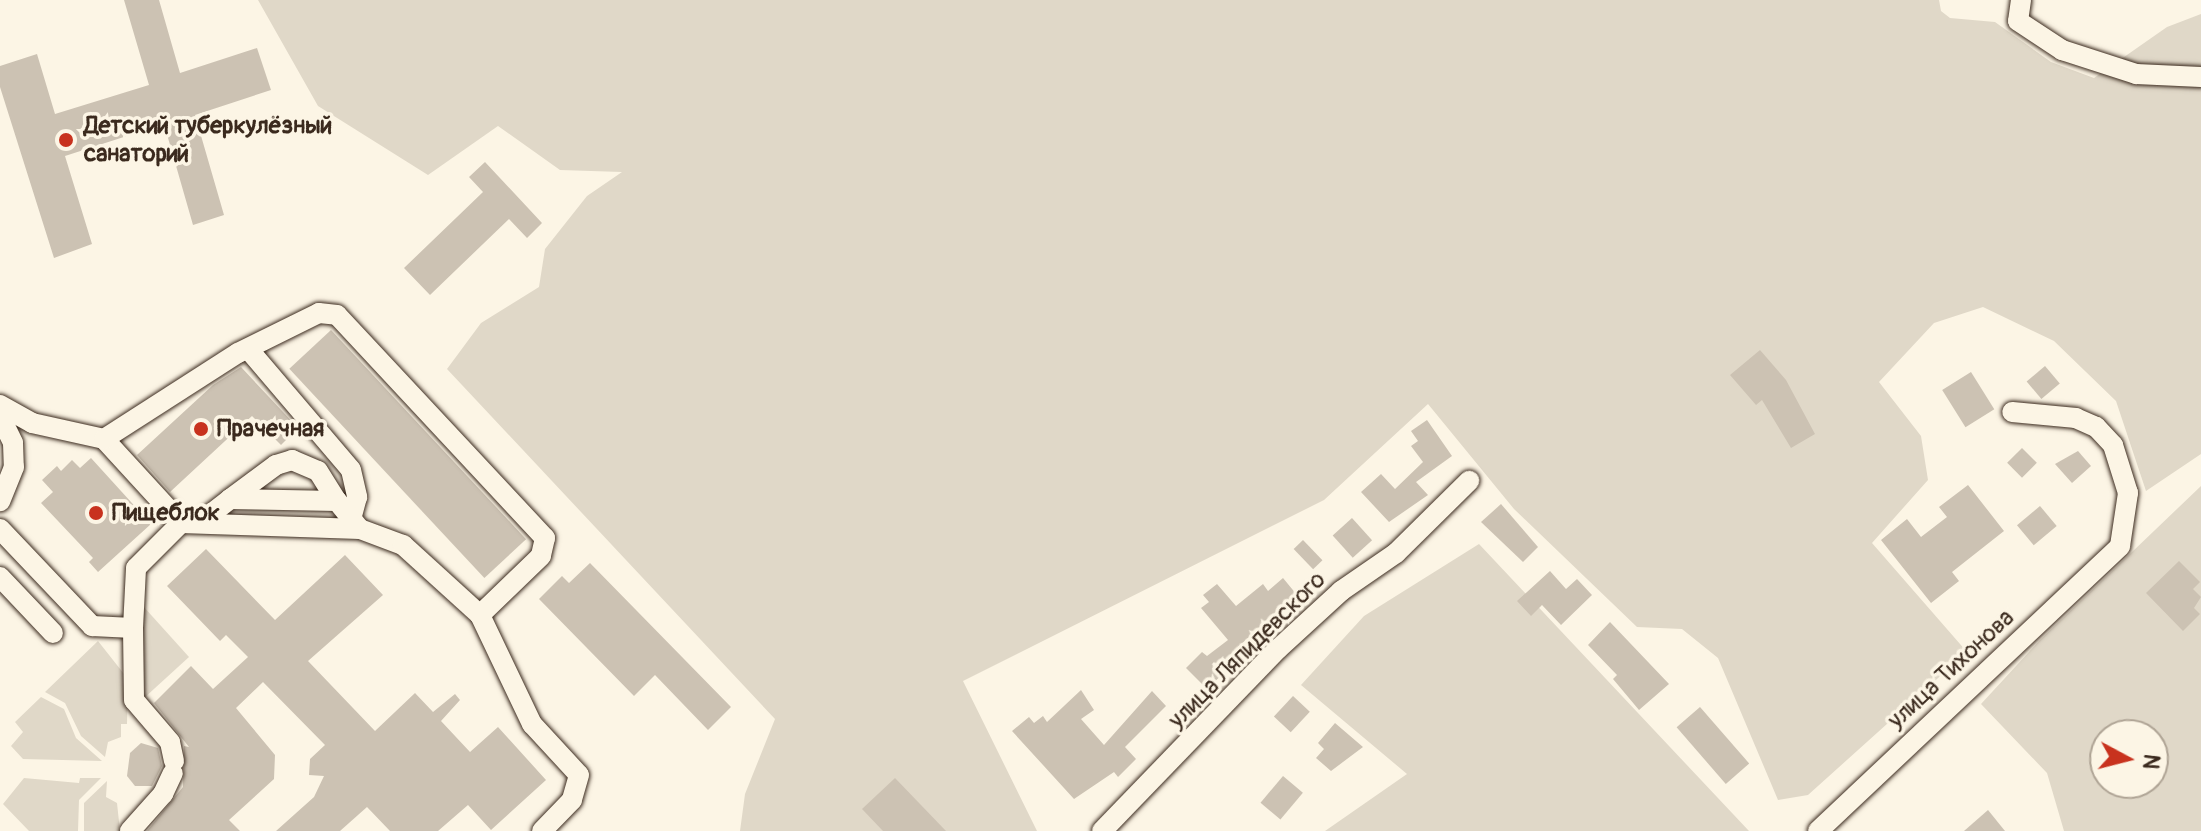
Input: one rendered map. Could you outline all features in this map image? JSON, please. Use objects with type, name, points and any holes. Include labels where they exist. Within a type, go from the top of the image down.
[{"type":"street","points":[[2021,0],[2018,21],[2062,50],[2136,74],[2201,77]]},
{"type":"street","points":[[104,439],[249,350],[319,313],[337,315],[541,530],[545,547],[541,556],[480,615]]},
{"type":"street","points":[[249,350],[351,470],[357,497],[355,524]]},
{"type":"street","points":[[0,405],[32,423],[104,439],[181,523]]},
{"type":"street","name":"улица Тихонова","points":[[1818,831],[2120,546],[2128,493],[2113,445],[2096,427],[2076,418],[2012,412]]},
{"type":"street","points":[[0,416],[13,443],[14,467],[0,501]]},
{"type":"street","points":[[202,521],[276,465],[292,460],[318,471],[355,524]]},
{"type":"street","name":"улица Ляпидевского","points":[[1102,831],[1278,649],[1341,591],[1396,553],[1469,481]]},
{"type":"street","points":[[230,499],[337,501]]},
{"type":"street","points":[[130,831],[163,794],[173,767],[170,742],[134,700],[136,568],[181,523],[202,521],[355,524],[403,545],[480,615],[532,724],[579,775],[572,800],[542,831]]},
{"type":"street","points":[[0,529],[92,626],[133,628]]},
{"type":"street","points":[[0,577],[53,633]]},
{"type":"shaded area","points":[[258,0],[1939,0],[1941,11],[1950,18],[1995,22],[2051,62],[2094,78],[2167,27],[2201,14],[2201,454],[2146,491],[2116,401],[2054,341],[1983,307],[1934,323],[1879,382],[1921,436],[1928,480],[1872,543],[1967,652],[1808,795],[1778,800],[1718,658],[1682,629],[1637,627],[1514,509],[1428,404],[1324,500],[963,681],[1037,831],[740,831],[745,794],[775,719],[447,369],[481,323],[539,287],[545,249],[587,196],[622,172],[560,170],[498,126],[428,175],[318,106]]},
{"type":"shaded area","points":[[2201,486],[2201,831],[2064,831],[2047,773],[1981,704],[2040,640]]},
{"type":"shaded area","points":[[1479,544],[1749,831],[1325,831],[1407,774],[1301,685],[1364,616]]},
{"type":"shaded area","points":[[143,606],[189,657],[143,699]]},
{"type":"shaded area","points":[[98,641],[128,679],[127,724],[121,724],[121,737],[108,742],[105,757],[81,736],[65,703],[45,692]]},
{"type":"shaded area","points":[[41,697],[64,709],[76,738],[102,761],[23,759],[11,746],[23,732],[15,722]]},
{"type":"shaded area","points":[[24,778],[79,783],[80,778],[101,778],[79,800],[78,831],[29,831],[3,804]]},
{"type":"shaded area","points":[[107,781],[106,797],[117,803],[120,831],[84,831],[84,803]]},
{"type":"building","name":"Детский туберкулёзный санаторий","points":[[124,0],[159,0],[180,73],[257,48],[271,90],[195,115],[224,215],[193,225],[164,124],[65,156],[92,244],[54,258],[0,87],[0,66],[37,54],[55,114],[149,85]]},
{"type":"building","points":[[485,162],[542,223],[527,238],[509,219],[430,295],[404,268],[483,192],[469,177]]},
{"type":"building","points":[[331,330],[526,539],[484,578],[289,369]]},
{"type":"building","points":[[1760,350],[1786,380],[1815,434],[1791,448],[1762,400],[1756,405],[1730,375]]},
{"type":"building","points":[[2045,366],[2060,384],[2041,399],[2027,381]]},
{"type":"building","name":"Прачечная","points":[[241,367],[298,428],[281,445],[252,416],[170,492],[137,455],[213,385]]},
{"type":"building","points":[[1971,372],[1994,409],[1965,427],[1942,390]]},
{"type":"building","points":[[1427,420],[1452,456],[1416,482],[1428,495],[1389,522],[1361,492],[1381,474],[1395,489],[1423,462],[1411,446],[1418,441],[1411,431]]},
{"type":"building","points":[[2022,448],[2037,463],[2022,478],[2007,463]]},
{"type":"building","points":[[2078,451],[2091,466],[2072,483],[2055,464]]},
{"type":"building","name":"Пищеблок","points":[[91,458],[151,524],[98,572],[89,562],[93,558],[41,503],[53,492],[42,480],[57,466],[61,471],[72,460],[80,468]]},
{"type":"building","points":[[1968,485],[2004,531],[1952,572],[1959,581],[1931,603],[1881,540],[1907,519],[1921,537],[1947,517],[1939,507]]},
{"type":"building","points":[[1501,504],[1538,547],[1523,562],[1481,522]]},
{"type":"building","points":[[2040,506],[2057,526],[2034,545],[2017,525]]},
{"type":"building","points":[[1352,518],[1372,540],[1353,558],[1333,535]]},
{"type":"building","points":[[1303,540],[1322,560],[1313,569],[1294,549]]},
{"type":"building","points":[[206,549],[275,620],[345,555],[383,595],[308,661],[375,731],[415,693],[433,712],[455,694],[460,700],[441,721],[470,752],[498,727],[546,780],[491,830],[468,805],[438,831],[390,831],[367,807],[340,831],[276,831],[314,797],[324,776],[309,775],[310,759],[325,745],[263,682],[236,708],[275,755],[274,779],[229,820],[240,831],[147,831],[183,787],[184,746],[189,747],[154,703],[191,666],[213,689],[248,657],[226,635],[220,641],[167,586]]},
{"type":"building","points":[[2179,561],[2200,582],[2193,589],[2201,597],[2194,608],[2200,614],[2183,631],[2146,593]]},
{"type":"building","points":[[590,563],[731,707],[708,730],[655,675],[634,696],[539,599],[562,576],[569,583]]},
{"type":"building","points":[[1550,571],[1566,589],[1577,579],[1592,595],[1561,625],[1542,605],[1531,616],[1517,601]]},
{"type":"building","points":[[1283,578],[1297,595],[1303,591],[1311,600],[1298,611],[1291,602],[1258,629],[1238,647],[1247,660],[1232,671],[1229,668],[1207,689],[1186,668],[1202,652],[1207,656],[1228,640],[1201,608],[1209,602],[1203,595],[1217,584],[1236,606],[1263,584],[1268,591]]},
{"type":"building","points":[[1610,622],[1669,684],[1639,710],[1613,679],[1617,675],[1588,645]]},
{"type":"building","points":[[1081,690],[1094,710],[1081,719],[1104,745],[1152,691],[1166,706],[1125,747],[1136,759],[1118,777],[1114,772],[1074,799],[1012,731],[1029,717],[1034,723],[1043,716],[1047,722]]},
{"type":"building","points":[[1293,696],[1310,712],[1291,732],[1274,716]]},
{"type":"building","points":[[1700,707],[1749,764],[1726,784],[1677,727]]},
{"type":"building","points":[[1335,723],[1363,747],[1331,771],[1316,758],[1324,749],[1318,743]]},
{"type":"building","points":[[141,743],[158,748],[162,766],[152,786],[135,786],[127,776],[130,753]]},
{"type":"building","points":[[1283,776],[1303,793],[1280,820],[1261,803]]},
{"type":"building","points":[[895,778],[946,831],[883,831],[862,809]]},
{"type":"building","points":[[1988,810],[2005,831],[1964,831]]},
{"type":"place","name":"Детский туберкулёзный санаторий","points":[[66,140]]},
{"type":"place","name":"Прачечная","points":[[201,429]]},
{"type":"place","name":"Пищеблок","points":[[96,513]]}]
